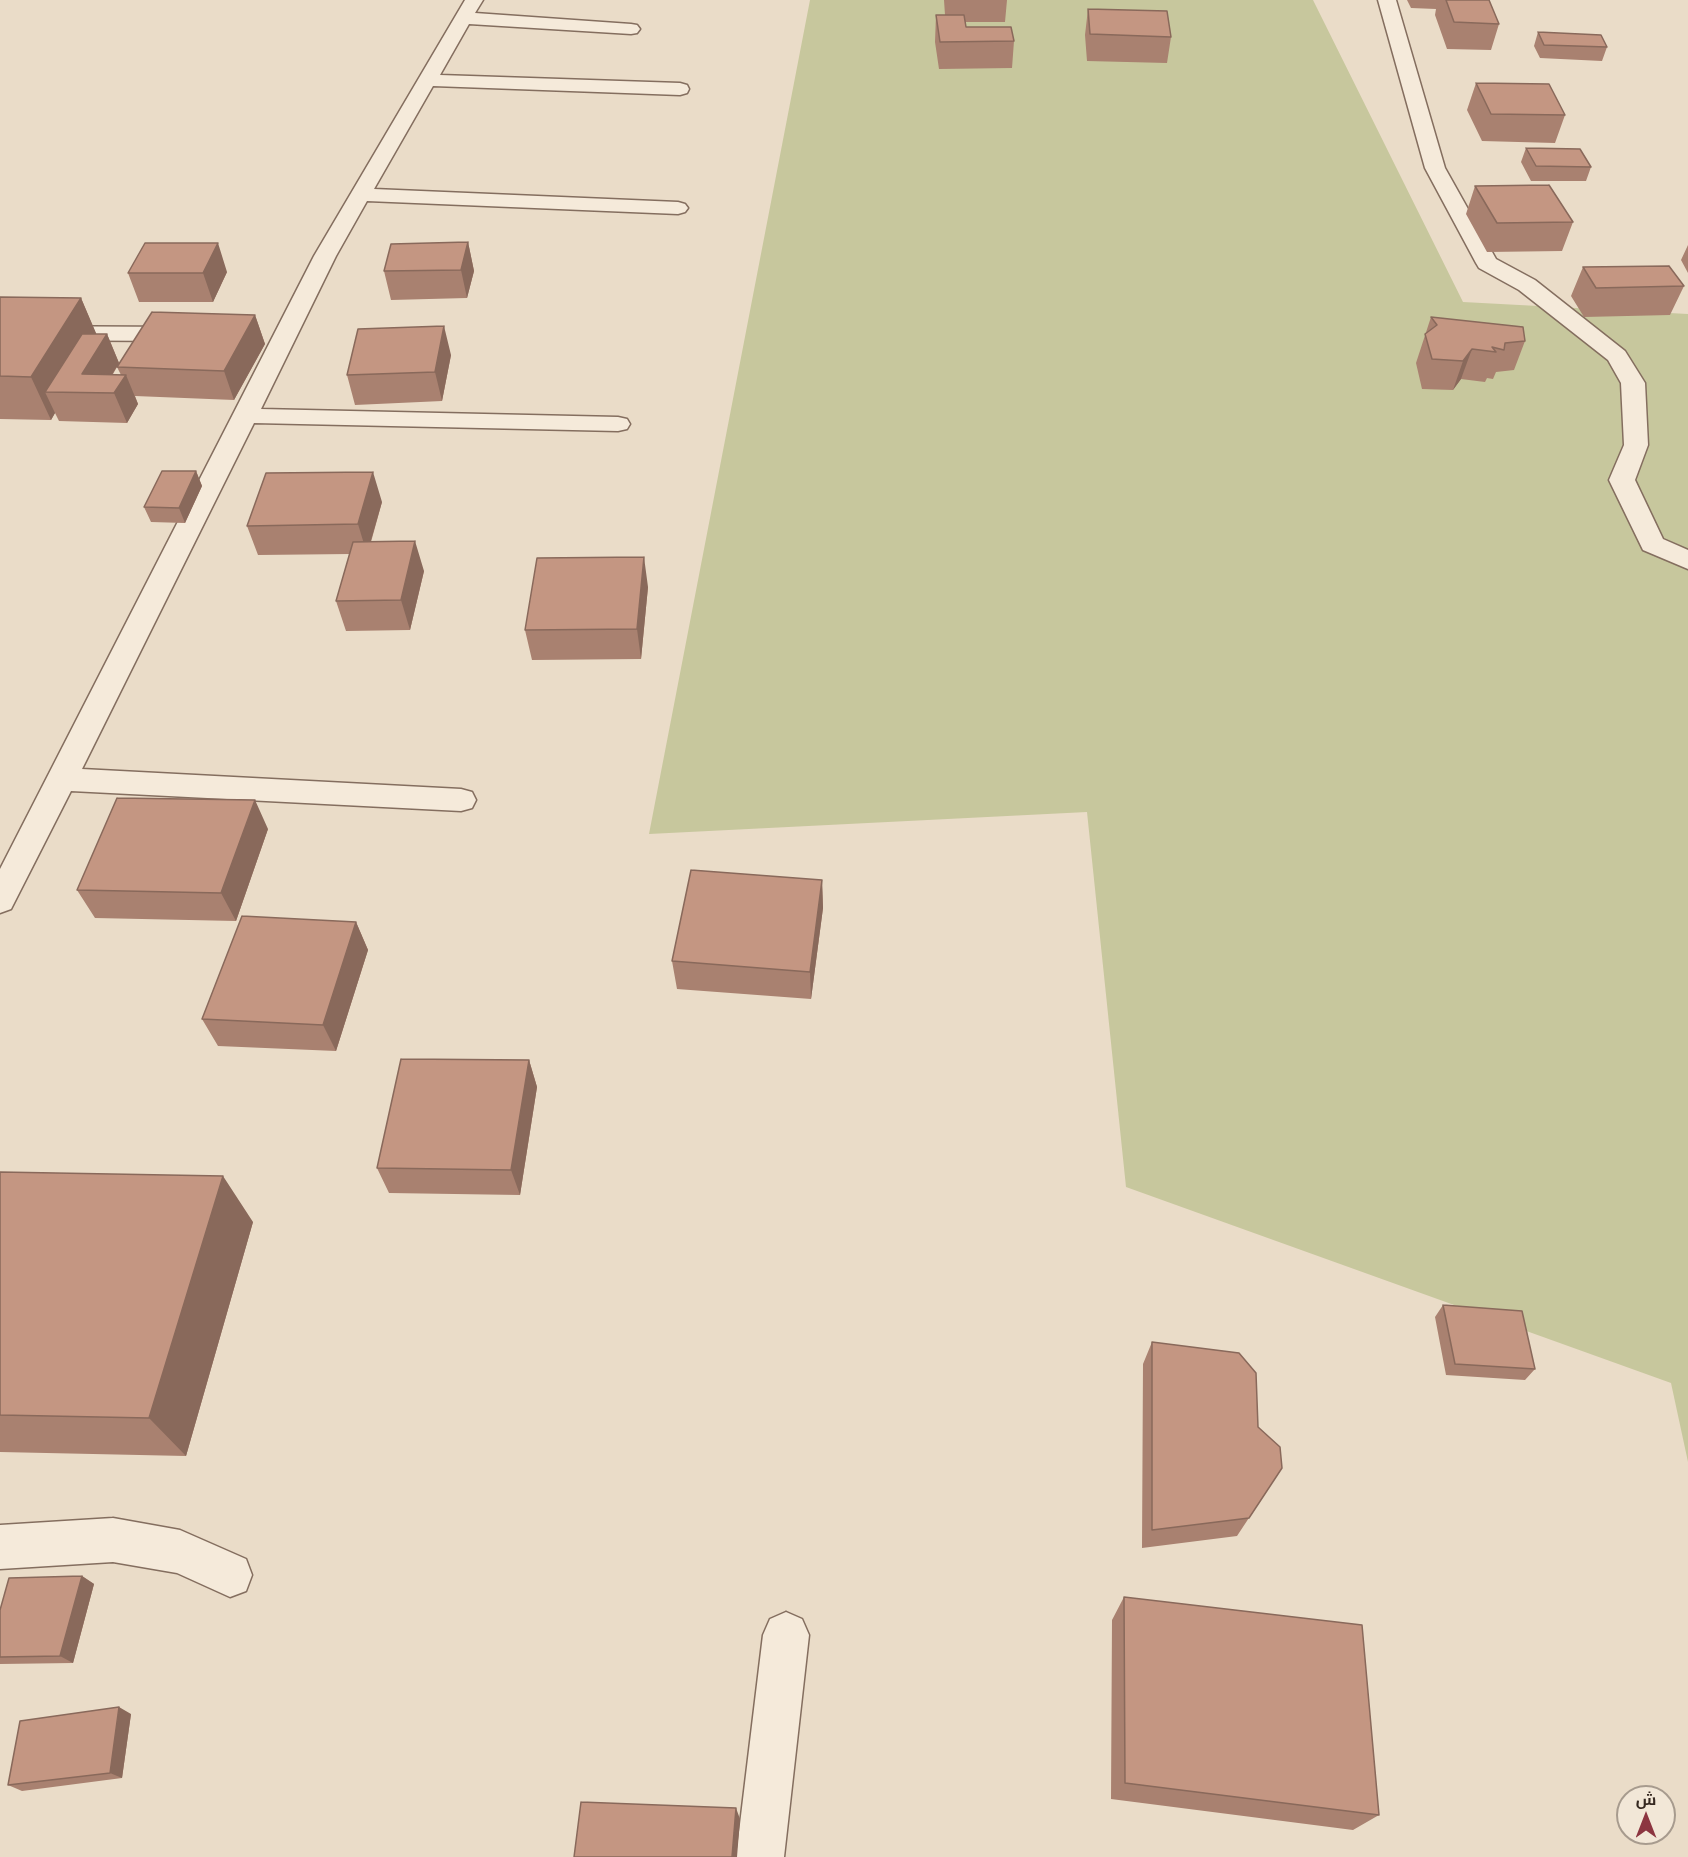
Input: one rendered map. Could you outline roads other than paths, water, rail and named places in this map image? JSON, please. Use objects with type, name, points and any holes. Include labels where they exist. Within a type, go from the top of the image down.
[{"type":"street","points":[[1387,0],[1435,168],[1487,263],[1527,285],[1617,356],[1633,383],[1636,445],[1622,480],[1652,544],[1688,560]]},
{"type":"street","points":[[0,900],[246,416],[275,335],[325,256],[469,9],[631,29]]},
{"type":"street","points":[[427,80],[680,89]]},
{"type":"street","points":[[361,195],[678,208]]},
{"type":"street","points":[[0,333],[204,334]]},
{"type":"street","points":[[246,416],[618,424]]},
{"type":"street","points":[[61,779],[461,800]]},
{"type":"street","points":[[0,1547],[113,1540],[180,1552],[230,1575]]},
{"type":"street","points":[[760,1857],[786,1635]]}]
